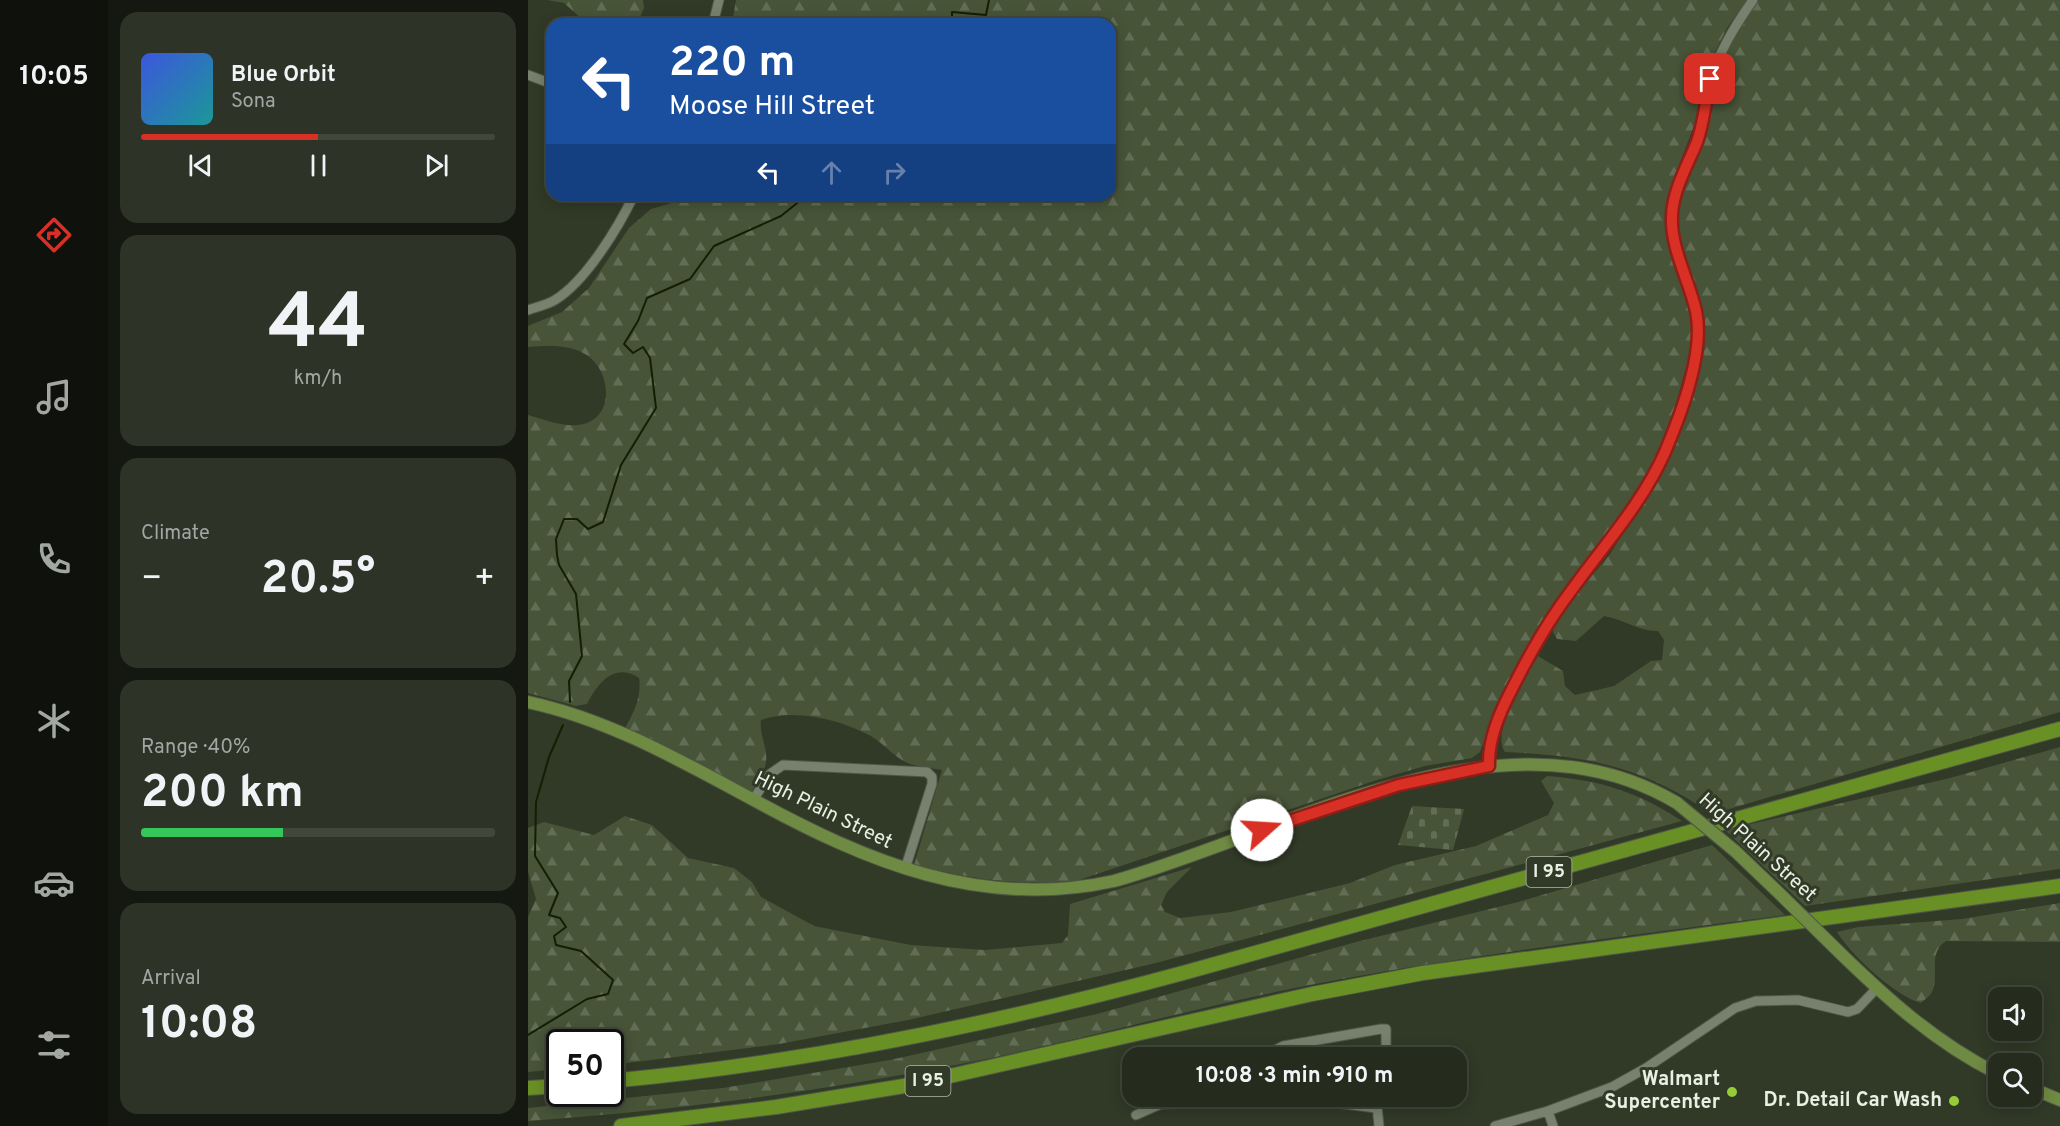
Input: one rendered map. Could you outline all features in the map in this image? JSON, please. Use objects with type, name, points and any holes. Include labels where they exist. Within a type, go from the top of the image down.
[{"type":"highway","name":"I 95","points":[[624,1080],[700,1072],[838,1052],[1045,1009],[1183,973],[2060,729]]},
{"type":"highway","name":"I 95","points":[[621,1126],[776,1107],[901,1086],[1312,994],[1423,973],[2060,886]]},
{"type":"highway","points":[[528,1088],[546,1087]]},
{"type":"main road","name":"High Plain Street","points":[[528,702],[580,717],[675,758],[839,844],[905,870],[959,883],[1016,891],[1052,891],[1095,885],[1130,876],[1399,785],[1489,766],[1532,763],[1582,767],[1632,781],[1677,803],[1735,850],[1876,988],[1936,1037],[1988,1068]]},
{"type":"main road","points":[[2042,1093],[2060,1100]]},
{"type":"street","points":[[714,18],[719,0]]},
{"type":"street","points":[[1489,766],[1496,726],[1523,667],[1569,593],[1614,537],[1638,502],[1660,463],[1675,426],[1696,357],[1698,333],[1696,312],[1673,233],[1672,213],[1698,140],[1714,67],[1730,35],[1753,0]]},
{"type":"street","points":[[528,75],[546,82]]},
{"type":"street","points":[[528,310],[554,301],[572,286],[603,250],[619,226],[631,201]]},
{"type":"street","points":[[753,800],[770,774],[778,766],[783,765],[927,772],[932,777],[932,784],[905,870]]},
{"type":"street","points":[[1495,1126],[1548,1111],[1630,1077],[1735,1008],[1756,1001],[1787,1000],[1808,1001],[1848,1012],[1857,1009],[1876,988]]},
{"type":"street","points":[[1281,1047],[1370,1029],[1386,1029],[1386,1047]]},
{"type":"street","points":[[1136,1115],[1161,1104],[1313,1100],[1376,1108],[1379,1126]]},
{"type":"street","points":[[1548,1111],[1553,1126]]},
{"type":"green space","points":[[547,0],[643,0],[644,8],[640,18],[581,18],[564,3]]},
{"type":"green space","points":[[736,0],[1747,0],[1727,28],[1713,56],[1697,118],[1678,168],[1665,217],[1692,320],[1690,354],[1675,407],[1657,455],[1622,516],[1569,581],[1538,630],[1501,697],[1480,752],[1472,758],[1425,766],[1377,780],[1076,881],[1013,882],[975,878],[914,865],[942,770],[905,762],[874,738],[857,729],[830,720],[801,715],[761,720],[766,762],[752,792],[674,750],[625,728],[634,710],[640,684],[639,678],[630,674],[622,672],[608,677],[596,689],[587,704],[576,706],[528,693],[528,415],[559,424],[578,425],[591,421],[599,414],[606,393],[600,370],[593,360],[570,348],[528,347],[528,326],[562,312],[589,288],[629,228],[651,209],[674,201],[1116,201],[1116,18],[733,18]]},
{"type":"green space","points":[[1759,0],[2060,0],[2060,712],[1712,814],[1662,785],[1613,766],[1563,757],[1505,752],[1502,732],[1512,704],[1538,656],[1563,671],[1565,686],[1575,695],[1614,686],[1651,661],[1662,660],[1664,640],[1658,631],[1645,630],[1604,616],[1576,641],[1557,639],[1553,632],[1554,626],[1571,601],[1610,554],[1657,479],[1671,451],[1693,385],[1704,350],[1705,337],[1677,226],[1678,209],[1685,182],[1699,149],[1716,74],[1736,33]]},
{"type":"green space","points":[[2060,747],[2060,869],[1805,906],[1725,830],[1950,778]]},
{"type":"green space","points":[[1547,776],[1601,784],[1650,802],[1682,821],[1156,963],[908,1020],[779,1044],[624,1063],[624,1029],[546,1029],[546,1070],[528,1072],[528,917],[536,899],[528,872],[528,828],[544,822],[594,835],[625,816],[652,825],[688,858],[734,868],[752,882],[761,897],[814,926],[911,945],[985,950],[1062,943],[1068,935],[1070,904],[1192,867],[1167,892],[1161,905],[1165,912],[1180,918],[1231,912],[1350,883],[1395,865],[1476,846],[1548,815],[1554,803],[1541,781]]},
{"type":"green space","points":[[1412,806],[1464,809],[1453,850],[1398,845]]},
{"type":"green space","points":[[1712,845],[1785,915],[1534,948],[1347,978],[1245,999],[1006,1055],[912,1073],[693,1106],[528,1121],[528,1108],[624,1107],[624,1098],[723,1088],[890,1060],[1097,1014],[1356,942],[1518,902]]},
{"type":"green space","points":[[2060,903],[2060,942],[1946,941],[1940,946],[1935,958],[1935,979],[1932,992],[1921,1003],[1910,999],[1887,984],[1852,952],[1837,932],[1858,927],[1962,919]]},
{"type":"waterway","points":[[952,18],[952,12],[986,15],[989,0]]},
{"type":"waterway","points":[[570,702],[569,681],[582,656],[576,594],[559,565],[556,539],[564,519],[577,519],[588,529],[603,522],[621,465],[656,408],[650,358],[643,347],[633,353],[624,344],[638,321],[647,298],[690,279],[714,246],[781,216],[800,201]]},
{"type":"waterway","points":[[528,1035],[587,999],[608,994],[613,980],[581,951],[556,945],[554,936],[566,927],[560,918],[549,915],[558,893],[535,856],[536,802],[549,757],[563,725]]},
{"type":"place","name":"Walmart Supercenter","points":[[1732,1092]]},
{"type":"place","name":"Dr. Detail Car Wash","points":[[1954,1101]]},
{"type":"route","points":[[1262,830],[1418,779],[1489,766],[1491,741],[1496,726],[1523,667],[1569,593],[1605,549],[1638,502],[1666,450],[1683,402],[1696,357],[1698,333],[1696,312],[1673,233],[1672,213],[1690,156],[1698,140],[1710,79]]}]
